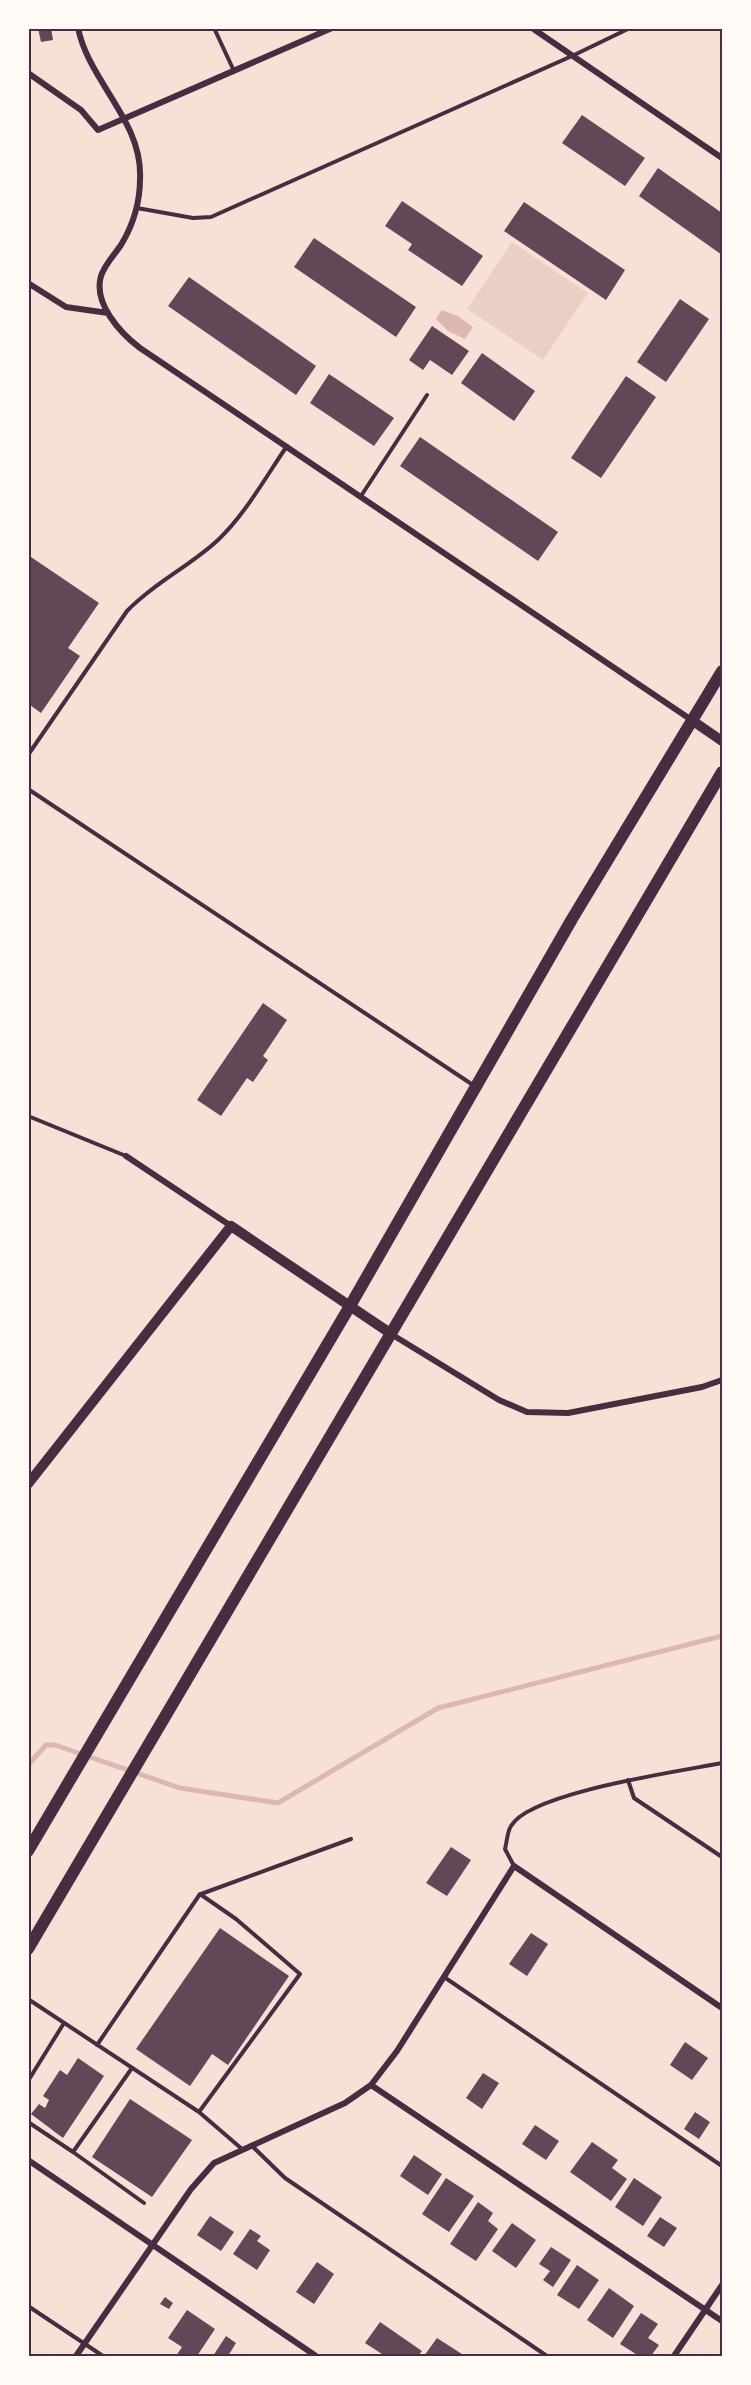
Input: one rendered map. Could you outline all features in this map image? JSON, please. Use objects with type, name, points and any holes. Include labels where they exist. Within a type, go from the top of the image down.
[{"type":"main road","points":[[28,1851],[350,1306],[572,919],[723,671]]},
{"type":"main road","points":[[28,1949],[723,772]]},
{"type":"street","points":[[78,28],[87,54],[131,134],[140,163],[141,177],[136,208],[124,239],[101,277],[100,287],[108,313],[130,340],[723,741]]},
{"type":"street","points":[[28,73],[81,110],[98,130],[332,28]]},
{"type":"street","points":[[532,28],[723,158]]},
{"type":"street","points":[[28,283],[66,307],[108,313]]},
{"type":"street","points":[[126,1156],[390,1333],[499,1400],[527,1412],[568,1413],[702,1387],[723,1380]]},
{"type":"street","points":[[28,1484],[231,1226]]},
{"type":"street","points":[[76,2356],[191,2189],[214,2163],[345,2103],[371,2085],[397,2050],[514,1866],[723,2008]]},
{"type":"street","points":[[371,2085],[723,2322]]},
{"type":"street","points":[[28,2160],[316,2356]]},
{"type":"street","points":[[674,2356],[723,2285]]},
{"type":"lane","points":[[214,28],[234,71]]},
{"type":"lane","points":[[136,208],[193,218],[211,217],[630,28]]},
{"type":"lane","points":[[361,496],[427,395]]},
{"type":"lane","points":[[28,755],[127,611],[141,597],[218,539],[249,502],[287,447]]},
{"type":"lane","points":[[28,789],[476,1088]]},
{"type":"lane","points":[[28,1116],[126,1156]]},
{"type":"lane","points":[[514,1866],[505,1849],[509,1833],[511,1826],[529,1811],[572,1794],[628,1780],[723,1763]]},
{"type":"lane","points":[[628,1780],[634,1798],[723,1857]]},
{"type":"lane","points":[[97,2045],[200,1894],[351,1839]]},
{"type":"lane","points":[[199,2112],[300,1974],[236,1918],[200,1894]]},
{"type":"lane","points":[[444,1977],[723,2166]]},
{"type":"lane","points":[[28,1999],[199,2112],[242,2149]]},
{"type":"lane","points":[[28,2081],[64,2023]]},
{"type":"lane","points":[[74,2152],[132,2068]]},
{"type":"lane","points":[[28,2122],[144,2203]]},
{"type":"lane","points":[[250,2145],[285,2178],[547,2356]]},
{"type":"lane","points":[[28,2306],[103,2356]]},
{"type":"shaded area","points":[[512,242],[588,293],[543,360],[467,309]]},
{"type":"shaded area","points":[[442,310],[458,316],[473,327],[465,339],[448,331],[436,319]]},
{"type":"building","points":[[38,28],[51,28],[53,40],[41,42]]},
{"type":"building","points":[[582,115],[645,158],[625,186],[562,143]]},
{"type":"building","points":[[658,168],[722,213],[722,255],[639,196]]},
{"type":"building","points":[[402,201],[483,256],[462,286],[408,250],[412,244],[385,226]]},
{"type":"building","points":[[524,202],[625,270],[606,300],[504,231]]},
{"type":"building","points":[[314,238],[416,307],[396,337],[294,267]]},
{"type":"building","points":[[189,277],[316,366],[296,395],[168,306]]},
{"type":"building","points":[[680,299],[709,319],[666,382],[637,362]]},
{"type":"building","points":[[432,326],[469,351],[452,375],[430,360],[423,370],[409,360]]},
{"type":"building","points":[[482,353],[535,391],[514,421],[461,383]]},
{"type":"building","points":[[329,374],[394,418],[374,446],[310,403]]},
{"type":"building","points":[[626,376],[656,397],[601,478],[571,458]]},
{"type":"building","points":[[420,437],[558,532],[538,561],[400,466]]},
{"type":"building","points":[[28,555],[99,603],[68,648],[80,656],[41,713],[30,705],[28,707]]},
{"type":"building","points":[[263,1003],[287,1020],[263,1056],[268,1060],[253,1082],[247,1078],[221,1116],[197,1100]]},
{"type":"building","points":[[451,1847],[471,1860],[447,1896],[426,1883]]},
{"type":"building","points":[[220,1928],[289,1976],[228,2065],[212,2054],[190,2086],[136,2049]]},
{"type":"building","points":[[531,1933],[548,1944],[527,1976],[509,1964]]},
{"type":"building","points":[[685,2042],[708,2058],[692,2080],[670,2065]]},
{"type":"building","points":[[78,2058],[104,2076],[63,2138],[31,2114],[39,2104],[45,2108],[49,2100],[43,2096],[60,2070],[67,2075]]},
{"type":"building","points":[[483,2073],[499,2083],[482,2109],[466,2098]]},
{"type":"building","points":[[130,2099],[192,2140],[152,2197],[92,2157]]},
{"type":"building","points":[[695,2112],[710,2122],[699,2139],[684,2129]]},
{"type":"building","points":[[535,2125],[559,2141],[546,2160],[522,2144]]},
{"type":"building","points":[[592,2142],[618,2160],[612,2168],[627,2179],[611,2201],[570,2172]]},
{"type":"building","points":[[414,2155],[442,2174],[428,2195],[400,2176]]},
{"type":"building","points":[[446,2178],[474,2196],[449,2232],[422,2214]]},
{"type":"building","points":[[634,2178],[662,2197],[643,2226],[615,2207]]},
{"type":"building","points":[[478,2202],[493,2213],[488,2221],[498,2229],[476,2261],[450,2244]]},
{"type":"building","points":[[210,2216],[234,2232],[221,2251],[197,2235]]},
{"type":"building","points":[[660,2217],[677,2228],[664,2247],[647,2236]]},
{"type":"building","points":[[512,2223],[536,2240],[516,2268],[492,2251]]},
{"type":"building","points":[[250,2229],[261,2236],[257,2241],[270,2250],[257,2270],[233,2254]]},
{"type":"building","points":[[551,2247],[571,2260],[553,2287],[543,2280],[550,2271],[539,2264]]},
{"type":"building","points":[[317,2262],[334,2274],[314,2304],[296,2292]]},
{"type":"building","points":[[577,2265],[599,2280],[579,2309],[557,2295]]},
{"type":"building","points":[[609,2288],[634,2306],[613,2338],[587,2320]]},
{"type":"building","points":[[165,2297],[173,2303],[169,2309],[160,2304]]},
{"type":"building","points":[[187,2310],[215,2329],[197,2356],[176,2356],[182,2347],[168,2338]]},
{"type":"building","points":[[641,2313],[658,2324],[648,2338],[659,2345],[651,2356],[639,2356],[620,2344]]},
{"type":"building","points":[[380,2322],[422,2351],[418,2356],[385,2356],[365,2343]]},
{"type":"building","points":[[226,2336],[236,2343],[228,2356],[213,2356]]},
{"type":"building","points":[[437,2338],[465,2356],[424,2356]]},
{"type":"waterway","points":[[28,1765],[46,1745],[55,1745],[180,1788],[278,1803],[438,1708],[722,1636]]}]
